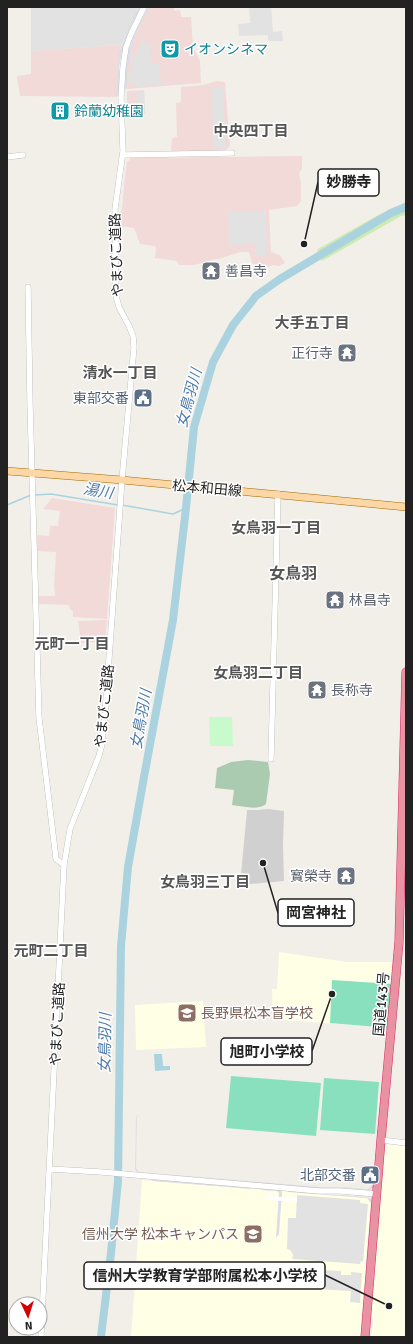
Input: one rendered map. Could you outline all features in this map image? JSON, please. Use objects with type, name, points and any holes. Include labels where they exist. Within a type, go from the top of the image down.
[{"type":"highway","name":"国道143号","points":[[365,1337],[399,942],[406,672]]},
{"type":"main road","name":"松本和田線","points":[[7,471],[201,487],[406,507]]},
{"type":"street","name":"やまびこ道路","points":[[42,1337],[64,865],[70,829],[96,766],[102,744],[111,644],[122,480],[134,347],[133,336],[119,307],[116,296],[114,208],[123,155],[121,94],[124,54],[131,34],[144,7]]},
{"type":"street","points":[[123,155],[232,153]]},
{"type":"street","points":[[7,157],[23,155]]},
{"type":"street","points":[[28,287],[39,718],[56,859],[64,865]]},
{"type":"street","points":[[271,759],[278,494]]},
{"type":"street","points":[[381,1140],[406,1143]]},
{"type":"street","points":[[50,1169],[319,1191],[377,1194]]},
{"type":"shaded area","points":[[31,7],[138,7],[121,45],[31,51]]},
{"type":"shaded area","points":[[138,7],[141,7],[129,31],[122,53],[119,66],[119,95],[117,97],[119,53]]},
{"type":"shaded area","points":[[148,7],[150,7],[136,34],[132,47],[128,68],[127,89],[125,88],[125,72],[127,55],[133,37]]},
{"type":"shaded area","points":[[150,7],[174,7],[174,11],[180,10],[181,17],[191,17],[193,47],[200,61],[201,83],[127,89],[128,68],[132,47],[136,34]]},
{"type":"shaded area","points":[[249,7],[271,7],[273,32],[282,31],[283,41],[270,41],[268,40],[268,35],[239,36],[238,24],[250,23]]},
{"type":"shaded area","points":[[150,42],[151,63],[159,63],[161,85],[134,87],[134,82],[127,83],[127,76],[130,76],[129,69],[132,69],[131,55],[135,55],[135,53],[139,52],[139,43]]},
{"type":"shaded area","points":[[121,45],[118,65],[117,97],[20,96],[17,76],[31,74],[31,51]]},
{"type":"shaded area","points":[[217,81],[225,82],[230,146],[225,151],[171,151],[172,138],[177,137],[176,103],[181,102],[181,87],[203,85]]},
{"type":"shaded area","points":[[223,87],[226,148],[214,148],[211,88]]},
{"type":"shaded area","points":[[144,90],[145,113],[142,114],[142,116],[127,117],[127,91]]},
{"type":"shaded area","points":[[144,90],[145,113],[142,114],[142,116],[127,117],[126,102],[138,102],[138,91]]},
{"type":"shaded area","points":[[302,156],[302,169],[299,173],[301,183],[301,201],[297,206],[269,210],[271,252],[280,255],[285,263],[279,266],[273,265],[261,269],[252,263],[249,252],[240,252],[194,265],[179,265],[177,261],[155,258],[155,246],[140,244],[134,228],[120,226],[119,215],[122,209],[127,162],[130,158]]},
{"type":"shaded area","points":[[266,211],[267,256],[255,256],[255,244],[229,245],[228,212]]},
{"type":"shaded area","points":[[52,498],[115,508],[107,619],[73,617],[73,611],[70,609],[69,605],[39,604],[38,596],[55,596],[54,586],[56,552],[37,551],[37,535],[49,536],[50,526],[58,526],[60,511],[43,509]]},
{"type":"shaded area","points":[[107,620],[105,641],[81,643],[78,621]]},
{"type":"shaded area","points":[[248,760],[268,762],[270,774],[266,804],[262,806],[250,808],[232,805],[234,790],[215,788],[217,768],[231,762]]},
{"type":"shaded area","points":[[268,809],[284,811],[284,881],[240,885],[247,810]]},
{"type":"shaded area","points":[[279,952],[347,962],[394,962],[389,1028],[273,1019],[272,989],[277,989]]},
{"type":"shaded area","name":"長野県松本盲学校","points":[[203,1001],[206,1047],[136,1050],[135,1005]]},
{"type":"shaded area","points":[[381,1114],[374,1188],[369,1190],[340,1188],[319,1189],[137,1172],[135,1169],[136,1117],[139,1115],[137,1117],[136,1168],[139,1172],[319,1187],[368,1189],[374,1184],[377,1133]]},
{"type":"shaded area","points":[[388,1144],[406,1146],[406,1337],[370,1337],[373,1321],[371,1311],[385,1146]]},
{"type":"shaded area","points":[[154,1179],[252,1188],[252,1189],[152,1181]]},
{"type":"shaded area","name":"信州大学 松本キャンパス","points":[[142,1180],[367,1198],[371,1203],[362,1313],[362,1337],[131,1337]]},
{"type":"shaded area","points":[[262,1188],[281,1190],[282,1193],[279,1234],[276,1238],[279,1193],[277,1191],[260,1190]]},
{"type":"shaded area","points":[[288,1192],[366,1197],[372,1199],[367,1265],[371,1203],[367,1198]]},
{"type":"shaded area","points":[[297,1195],[360,1200],[360,1203],[368,1204],[363,1262],[361,1261],[360,1264],[292,1259],[293,1254],[287,1249],[288,1218],[296,1218]]},
{"type":"shaded area","points":[[323,1270],[341,1271],[341,1275],[351,1275],[351,1272],[362,1273],[360,1303],[350,1302],[351,1291],[316,1289],[317,1273],[323,1273]]},
{"type":"green space","points":[[406,202],[406,205],[319,255],[317,251],[318,249],[380,214]]},
{"type":"green space","points":[[406,207],[406,215],[401,216],[322,261],[319,257]]},
{"type":"green space","points":[[209,717],[232,717],[233,746],[210,746]]},
{"type":"green space","points":[[332,980],[393,984],[389,1028],[330,1023]]},
{"type":"green space","points":[[231,1076],[321,1083],[316,1136],[226,1128]]},
{"type":"green space","points":[[324,1078],[379,1082],[375,1134],[320,1130]]},
{"type":"water","points":[[154,1054],[162,1054],[163,1066],[170,1066],[170,1070],[155,1071]]},
{"type":"pier","points":[[266,1196],[297,1198],[297,1202],[266,1200]]},
{"type":"waterway","name":"女鳥羽川","points":[[101,1337],[118,1181],[121,946],[128,867],[173,620],[194,427],[213,362],[233,325],[256,296],[280,279],[391,213],[406,207]]},
{"type":"waterway","name":"湯川","points":[[35,495],[51,494],[118,505]]},
{"type":"waterway","name":"湯川","points":[[7,505],[31,495]]},
{"type":"waterway","name":"湯川","points":[[122,505],[173,514],[186,508]]},
{"type":"place","name":"イオンシネマ","points":[[170,49]]},
{"type":"place","name":"鈴蘭幼稚園","points":[[60,111]]},
{"type":"place","name":"妙勝寺","points":[[304,244]]},
{"type":"place","name":"善昌寺","points":[[211,271]]},
{"type":"place","name":"正行寺","points":[[347,353]]},
{"type":"place","name":"東部交番","points":[[143,398]]},
{"type":"place","name":"林昌寺","points":[[335,600]]},
{"type":"place","name":"長称寺","points":[[317,690]]},
{"type":"place","name":"岡宮神社","points":[[263,863]]},
{"type":"place","name":"寳榮寺","points":[[346,876]]},
{"type":"place","name":"旭町小学校","points":[[332,994]]},
{"type":"place","name":"長野県松本盲学校","points":[[187,1013]]},
{"type":"place","name":"北部交番","points":[[370,1175]]},
{"type":"place","name":"信州大学 松本キャンパス","points":[[253,1234]]},
{"type":"place","name":"信州大学教育学部附属松本小学校","points":[[389,1306]]},
{"type":"district","name":"中央四丁目","points":[[251,131]]},
{"type":"district","name":"大手五丁目","points":[[312,323]]},
{"type":"district","name":"清水一丁目","points":[[120,373]]},
{"type":"district","name":"女鳥羽一丁目","points":[[276,528]]},
{"type":"district","name":"女鳥羽","points":[[293,573]]},
{"type":"district","name":"元町一丁目","points":[[72,644]]},
{"type":"district","name":"女鳥羽二丁目","points":[[258,673]]},
{"type":"district","name":"女鳥羽三丁目","points":[[205,882]]},
{"type":"district","name":"元町二丁目","points":[[51,951]]}]
